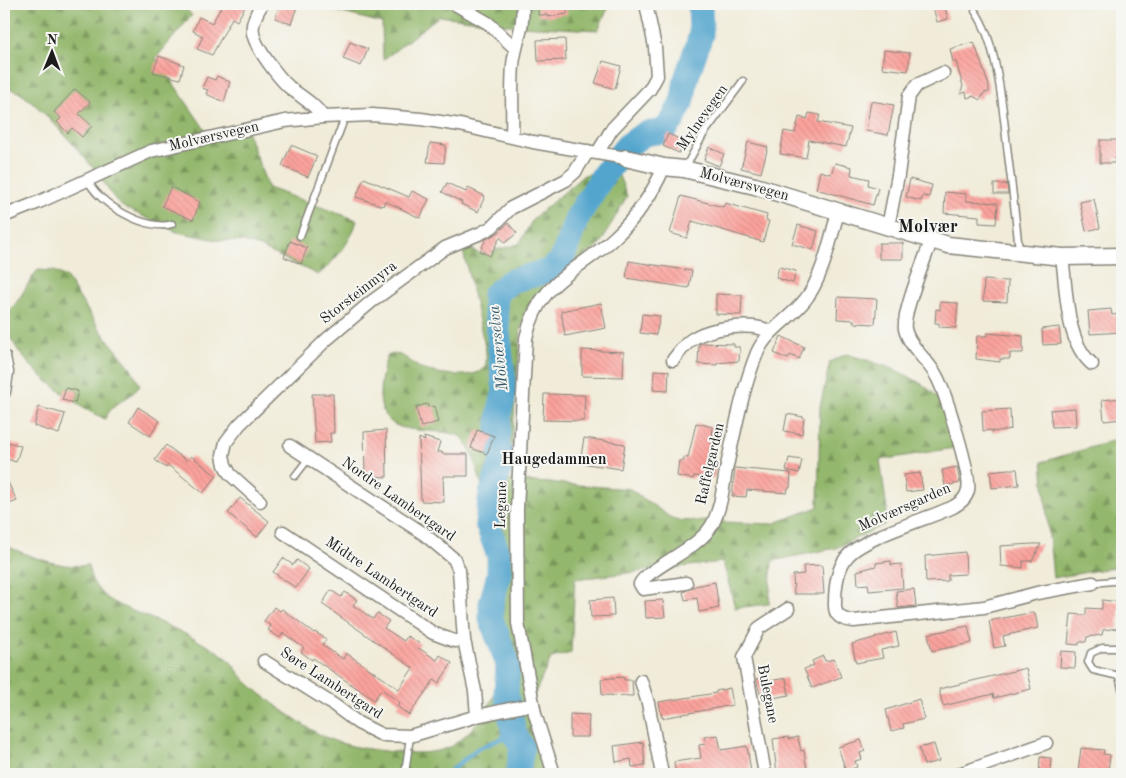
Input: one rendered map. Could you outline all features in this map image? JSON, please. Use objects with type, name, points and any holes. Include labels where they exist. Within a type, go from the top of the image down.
[{"type":"street","points":[[262,4],[253,26],[253,33],[258,45],[286,85],[310,102],[324,117]]},
{"type":"street","points":[[455,4],[488,22],[515,48]]},
{"type":"street","points":[[512,136],[515,48],[523,25],[522,4]]},
{"type":"street","points":[[598,152],[612,129],[650,89],[657,76],[655,47],[646,4]]},
{"type":"street","points":[[888,227],[898,175],[909,96],[917,85],[943,73]]},
{"type":"street","name":"Molværsvegen","points":[[4,216],[151,151],[179,143],[285,121],[372,115],[421,119],[512,136],[533,142],[598,152],[664,167],[684,169],[754,186],[931,241],[977,250],[1062,257],[1122,256]]},
{"type":"street","name":"Storsteinmyra","points":[[260,501],[230,474],[225,465],[223,455],[226,442],[239,425],[326,340],[371,302],[445,248],[492,227],[511,208],[566,180],[598,152]]},
{"type":"street","name":"Legane","points":[[554,774],[533,704],[518,623],[517,510],[525,399],[525,347],[530,323],[540,301],[551,287],[614,238],[642,209],[664,167]]},
{"type":"street","name":"Raffelgarden","points":[[686,583],[651,589],[643,589],[640,584],[645,576],[702,538],[712,524],[720,504],[735,428],[746,386],[761,345],[771,332],[808,296],[820,269],[838,212]]},
{"type":"street","name":"Molværsgarden","points":[[931,241],[906,315],[906,330],[910,340],[930,366],[944,391],[966,468],[969,489],[962,501],[954,507],[877,538],[852,552],[842,565],[839,575],[835,603],[837,613],[844,620],[854,621],[984,607],[1037,593],[1093,583]]},
{"type":"street","points":[[1062,257],[1071,324],[1082,355],[1092,364]]},
{"type":"street","points":[[673,360],[683,346],[705,333],[742,326],[754,326],[771,332]]},
{"type":"street","points":[[4,357],[7,372],[4,392]]},
{"type":"street","name":"Nordre Lambertgard","points":[[290,446],[424,534],[454,559],[459,570],[464,640],[475,691],[478,716]]},
{"type":"street","name":"Midtre Lambertgard","points":[[284,532],[433,633],[454,641],[464,640]]},
{"type":"street","name":"Bulegane","points":[[765,774],[744,657],[759,628],[788,609]]},
{"type":"street","name":"Søre Lambertgard","points":[[264,661],[366,727],[382,735],[410,736],[478,716],[533,704]]},
{"type":"street","points":[[641,682],[648,704],[662,774]]},
{"type":"street","points":[[959,774],[1046,743]]},
{"type":"lane","points":[[975,11],[987,31],[993,50],[1002,104],[1019,254]]},
{"type":"lane","name":"Mylnevegen","points":[[684,169],[703,135],[744,81]]},
{"type":"lane","points":[[300,236],[346,116]]},
{"type":"lane","points":[[88,180],[92,190],[112,207],[154,224],[166,226],[172,224]]},
{"type":"lane","name":"Molværsvegen","points":[[1122,251],[1122,256]]},
{"type":"lane","points":[[295,476],[309,458]]},
{"type":"lane","points":[[1093,583],[1122,580]]},
{"type":"lane","points":[[1122,648],[1096,650],[1089,658],[1090,666],[1094,670],[1121,675],[1122,689]]},
{"type":"lane","points":[[405,774],[410,736]]},
{"type":"green space","points":[[4,4],[186,4],[186,9],[192,15],[156,58],[206,131],[247,130],[268,188],[357,220],[355,228],[342,250],[318,275],[260,247],[244,242],[217,240],[177,232],[123,207],[81,153],[44,113],[20,93],[11,89],[4,90]]},
{"type":"green space","points":[[324,4],[610,4],[598,30],[518,26],[439,16],[383,60],[382,23],[324,8]]},
{"type":"green space","points":[[616,168],[627,196],[599,246],[546,284],[521,326],[509,480],[630,489],[674,520],[772,524],[818,507],[820,407],[830,362],[846,354],[898,371],[923,385],[942,403],[948,418],[954,448],[880,460],[887,509],[885,524],[836,548],[772,561],[769,604],[735,608],[723,562],[575,579],[571,653],[551,658],[530,704],[552,774],[4,774],[4,545],[34,557],[56,563],[77,566],[88,565],[96,586],[110,600],[181,632],[219,652],[227,658],[252,687],[310,729],[328,738],[365,748],[415,753],[445,749],[463,738],[488,708],[498,686],[503,665],[503,631],[490,528],[484,498],[478,471],[470,450],[461,436],[404,428],[393,424],[386,417],[380,398],[384,366],[387,356],[393,354],[407,358],[420,368],[438,373],[463,375],[477,373],[482,370],[486,364],[486,351],[462,246],[481,254],[519,244],[533,219],[584,175]]},
{"type":"green space","points":[[38,270],[54,271],[66,277],[101,331],[131,368],[140,386],[116,405],[105,419],[74,401],[41,376],[15,345],[7,329],[4,313],[13,307]]},
{"type":"green space","points":[[1122,438],[1122,566],[1053,578],[1042,462]]},
{"type":"building","points":[[223,4],[239,4],[245,7],[237,21],[232,18],[212,55],[197,49],[203,36],[193,31],[199,17],[212,23]]},
{"type":"building","points":[[280,4],[298,4],[291,24],[275,18]]},
{"type":"building","points":[[538,4],[567,4],[567,14],[547,17],[547,15],[538,15]]},
{"type":"building","points":[[944,4],[948,19],[937,22],[933,7]]},
{"type":"building","points":[[565,39],[566,60],[538,61],[537,40]]},
{"type":"building","points":[[350,42],[368,49],[361,66],[343,59]]},
{"type":"building","points":[[974,42],[989,86],[989,92],[984,93],[980,100],[973,96],[967,98],[966,92],[960,94],[963,86],[950,49]]},
{"type":"building","points":[[884,50],[910,53],[908,71],[882,68]]},
{"type":"building","points":[[159,56],[184,65],[180,79],[153,72]]},
{"type":"building","points":[[603,61],[621,66],[615,89],[595,83]]},
{"type":"building","points":[[217,76],[230,82],[224,102],[206,94],[208,90],[202,88],[207,77],[215,80]]},
{"type":"building","points":[[75,89],[90,102],[79,114],[92,126],[82,137],[72,128],[68,133],[57,122],[61,118],[54,112]]},
{"type":"building","points":[[871,101],[894,105],[888,135],[866,131]]},
{"type":"building","points":[[809,113],[820,115],[818,122],[851,128],[846,147],[809,140],[806,158],[780,154],[784,131],[795,133],[799,117],[807,119]]},
{"type":"building","points":[[668,134],[684,141],[679,153],[663,146]]},
{"type":"building","points":[[1100,140],[1122,140],[1122,158],[1115,158],[1115,163],[1100,163]]},
{"type":"building","points":[[748,142],[768,147],[761,173],[741,168]]},
{"type":"building","points":[[430,143],[446,145],[444,163],[427,162]]},
{"type":"building","points":[[291,145],[317,156],[308,177],[282,166]]},
{"type":"building","points":[[709,147],[724,154],[719,166],[704,160]]},
{"type":"building","points":[[835,163],[852,167],[851,175],[869,179],[868,185],[878,188],[873,205],[816,189],[820,171],[831,174]]},
{"type":"building","points":[[364,178],[409,197],[412,191],[429,199],[420,218],[385,201],[383,206],[356,197]]},
{"type":"building","points":[[910,179],[932,185],[929,197],[923,196],[921,201],[906,197]]},
{"type":"building","points":[[447,183],[466,192],[468,188],[485,196],[478,212],[442,192]]},
{"type":"building","points":[[994,184],[1007,184],[1008,194],[994,194]]},
{"type":"building","points":[[171,187],[200,202],[193,220],[162,206]]},
{"type":"building","points":[[945,192],[966,194],[966,201],[998,203],[996,224],[979,223],[979,216],[944,213]]},
{"type":"building","points":[[681,196],[723,207],[725,203],[767,215],[766,220],[769,221],[763,242],[692,221],[687,238],[670,233]]},
{"type":"building","points":[[1094,199],[1100,228],[1086,231],[1080,202]]},
{"type":"building","points":[[508,223],[517,233],[505,243],[500,237],[490,256],[480,251],[486,239],[498,233]]},
{"type":"building","points":[[798,225],[818,231],[813,250],[792,244]]},
{"type":"building","points":[[290,241],[307,248],[301,264],[284,257]]},
{"type":"building","points":[[879,243],[903,243],[903,259],[879,259]]},
{"type":"building","points":[[629,261],[692,271],[689,288],[626,278]]},
{"type":"building","points":[[779,267],[796,271],[793,283],[776,278]]},
{"type":"building","points":[[984,280],[1008,281],[1007,302],[983,301]]},
{"type":"building","points":[[716,294],[742,295],[741,315],[716,314]]},
{"type":"building","points":[[838,297],[877,299],[875,324],[854,323],[854,320],[837,319]]},
{"type":"building","points":[[940,302],[958,303],[956,328],[939,327],[939,323],[935,323],[936,309],[940,310]]},
{"type":"building","points":[[601,303],[606,328],[565,336],[561,311]]},
{"type":"building","points":[[1111,309],[1112,315],[1122,314],[1122,332],[1090,334],[1088,311]]},
{"type":"building","points":[[642,314],[660,316],[656,335],[640,333]]},
{"type":"building","points":[[1059,327],[1061,344],[1043,345],[1042,329]]},
{"type":"building","points":[[987,333],[1023,336],[1023,353],[1010,353],[1010,359],[1000,359],[1000,362],[976,359],[977,336],[987,336]]},
{"type":"building","points":[[781,336],[804,347],[799,359],[790,355],[788,359],[774,353]]},
{"type":"building","points":[[702,343],[734,344],[734,347],[740,347],[739,361],[717,363],[717,365],[698,364],[699,345]]},
{"type":"building","points":[[582,350],[624,352],[623,377],[582,376]]},
{"type":"building","points":[[654,370],[669,371],[668,391],[653,390]]},
{"type":"building","points":[[66,388],[78,391],[75,403],[62,400]]},
{"type":"building","points":[[312,394],[333,394],[334,433],[330,433],[331,442],[315,443]]},
{"type":"building","points":[[544,394],[585,395],[584,421],[543,420]]},
{"type":"building","points":[[1122,398],[1122,419],[1104,421],[1102,400]]},
{"type":"building","points":[[427,404],[428,407],[434,406],[438,422],[421,427],[416,407]]},
{"type":"building","points":[[39,407],[65,414],[59,434],[34,426]]},
{"type":"building","points":[[138,407],[160,421],[150,436],[129,422]]},
{"type":"building","points":[[1075,408],[1076,426],[1052,427],[1050,410]]},
{"type":"building","points":[[1010,409],[1011,429],[992,432],[992,430],[983,431],[982,411]]},
{"type":"building","points":[[787,414],[804,417],[802,434],[784,431]]},
{"type":"building","points":[[696,423],[713,427],[710,463],[716,464],[714,478],[694,476],[693,479],[677,476],[679,461],[684,461],[684,457],[688,458]]},
{"type":"building","points":[[386,430],[387,477],[365,476],[364,432]]},
{"type":"building","points":[[477,430],[494,436],[487,454],[471,448]]},
{"type":"building","points":[[424,437],[440,442],[437,452],[442,452],[442,454],[468,454],[468,476],[443,476],[444,502],[421,501],[419,438],[425,441]]},
{"type":"building","points":[[584,438],[625,444],[621,469],[580,463]]},
{"type":"building","points":[[5,441],[21,446],[16,462],[4,458]]},
{"type":"building","points":[[166,445],[187,461],[191,456],[217,476],[203,493],[168,465],[166,468],[155,460]]},
{"type":"building","points":[[789,458],[802,460],[799,473],[786,470]]},
{"type":"building","points":[[957,467],[960,483],[945,486],[942,470]]},
{"type":"building","points":[[735,468],[791,473],[790,488],[788,488],[787,493],[747,490],[746,497],[732,496]]},
{"type":"building","points":[[1017,469],[1019,485],[992,488],[990,471]]},
{"type":"building","points":[[920,473],[923,490],[906,492],[904,475]]},
{"type":"building","points":[[4,474],[17,501],[4,506]]},
{"type":"building","points":[[240,498],[269,521],[257,537],[228,513]]},
{"type":"building","points":[[1041,544],[1032,561],[1023,561],[1023,568],[1001,566],[1000,546]]},
{"type":"building","points":[[965,552],[966,574],[948,575],[948,581],[926,582],[925,556]]},
{"type":"building","points":[[283,558],[293,565],[297,560],[309,569],[296,588],[273,572]]},
{"type":"building","points":[[891,561],[891,565],[901,564],[903,588],[869,591],[868,584],[858,585],[857,571],[876,566],[876,563]]},
{"type":"building","points":[[822,565],[824,594],[794,594],[793,575],[804,574],[803,566]]},
{"type":"building","points":[[715,582],[719,608],[699,612],[697,598],[685,600],[683,592],[695,586]]},
{"type":"building","points":[[914,589],[916,606],[898,608],[896,591]]},
{"type":"building","points":[[331,590],[341,597],[345,592],[357,600],[353,605],[373,619],[377,613],[389,621],[384,628],[404,641],[407,636],[420,644],[417,647],[437,660],[440,655],[452,663],[439,683],[434,680],[409,715],[397,706],[400,703],[382,689],[374,700],[313,658],[312,660],[301,652],[304,648],[283,633],[280,638],[268,630],[271,626],[264,621],[274,607],[280,611],[282,609],[314,633],[326,639],[322,645],[343,659],[346,653],[399,689],[413,668],[322,604]]},
{"type":"building","points":[[613,598],[614,616],[591,617],[590,600]]},
{"type":"building","points":[[663,600],[665,617],[646,618],[645,601]]},
{"type":"building","points":[[1102,600],[1120,602],[1118,628],[1103,630],[1102,635],[1087,637],[1086,642],[1079,642],[1079,645],[1068,644],[1071,614],[1086,615],[1086,608],[1102,609]]},
{"type":"building","points":[[1035,613],[1038,628],[1003,636],[1005,646],[994,648],[989,621]]},
{"type":"building","points":[[968,626],[972,643],[932,651],[928,634]]},
{"type":"building","points":[[896,632],[899,646],[881,650],[883,658],[856,663],[852,644]]},
{"type":"building","points":[[1061,651],[1076,652],[1075,668],[1060,667]]},
{"type":"building","points":[[823,656],[825,661],[834,659],[841,677],[812,688],[804,669],[814,665],[812,661]]},
{"type":"building","points":[[1026,668],[1031,689],[994,698],[993,694],[943,706],[939,689]]},
{"type":"building","points":[[623,677],[624,680],[632,680],[633,696],[602,695],[601,679]]},
{"type":"building","points":[[763,678],[764,682],[786,678],[789,695],[762,700],[756,679]]},
{"type":"building","points":[[730,688],[733,705],[662,718],[659,702],[716,693],[716,691]]},
{"type":"building","points":[[919,699],[924,719],[903,724],[904,728],[891,731],[886,710]]},
{"type":"building","points":[[570,714],[589,715],[588,737],[570,737]]},
{"type":"building","points":[[718,735],[721,750],[747,746],[751,772],[676,774],[674,762],[701,758],[699,745],[706,744],[704,737]]},
{"type":"building","points":[[788,737],[789,739],[798,737],[801,751],[804,750],[807,770],[777,774],[773,739]]},
{"type":"building","points":[[861,740],[865,751],[860,753],[862,759],[855,761],[857,767],[846,771],[838,747]]},
{"type":"building","points":[[643,742],[645,765],[632,767],[631,759],[616,762],[614,746]]},
{"type":"building","points":[[934,744],[939,761],[924,765],[919,748]]},
{"type":"building","points":[[1081,748],[1104,750],[1103,754],[1110,755],[1108,772],[1078,772]]},
{"type":"building","points":[[1040,757],[1051,758],[1050,774],[1039,774]]},
{"type":"waterway","name":"Molværselva","points":[[518,774],[522,747],[514,733],[506,693],[508,664],[491,619],[491,604],[499,574],[499,556],[487,523],[491,494],[503,458],[497,447],[500,409],[505,392],[494,295],[511,281],[548,271],[561,262],[577,218],[604,174],[627,146],[644,134],[664,131],[673,120],[683,99],[686,79],[701,35],[700,4]]},
{"type":"waterway","points":[[447,774],[477,749],[514,733]]},
{"type":"district","name":"Molvær","points":[[928,227]]},
{"type":"district","name":"Haugedammen","points":[[554,460]]}]
